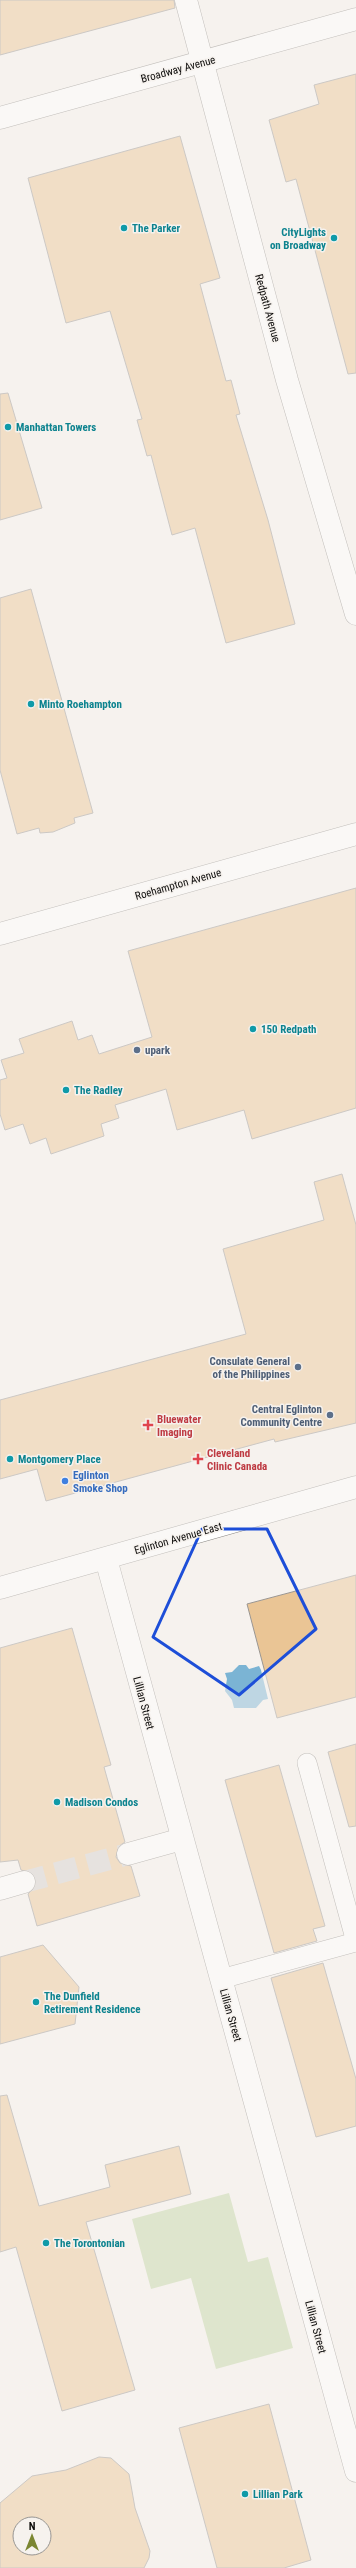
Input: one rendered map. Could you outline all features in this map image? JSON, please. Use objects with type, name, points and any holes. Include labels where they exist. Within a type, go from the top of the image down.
[{"type":"street","name":"Redpath Avenue","points":[[186,0],[204,62],[288,380],[356,614]]},
{"type":"street","name":"Broadway Avenue","points":[[0,118],[356,19]]},
{"type":"street","name":"Roehampton Avenue","points":[[0,934],[356,834]]},
{"type":"street","name":"Eglinton Avenue East","points":[[0,1588],[356,1487]]},
{"type":"street","name":"Lillian Street","points":[[106,1559],[356,2471]]},
{"type":"street","points":[[221,1979],[356,1942],[307,1763]]},
{"type":"street","points":[[128,1854],[182,1839]]},
{"type":"street","points":[[0,1889],[24,1882]]},
{"type":"highlighted area","points":[[202,1529],[267,1529],[316,1629],[239,1695],[153,1637]]},
{"type":"green space","points":[[229,2193],[248,2262],[268,2257],[293,2348],[216,2369],[191,2278],[151,2289],[132,2219]]},
{"type":"water","points":[[239,1665],[246,1665],[249,1669],[259,1666],[261,1670],[268,1699],[263,1700],[256,1708],[234,1708],[232,1700],[225,1691],[227,1679],[225,1673],[232,1672]]},
{"type":"building","points":[[0,0],[174,0],[175,8],[0,55]]},
{"type":"building","name":"CityLights on Broadway","points":[[356,74],[356,373],[348,374],[296,179],[286,182],[269,120],[319,104],[314,85]]},
{"type":"building","points":[[180,136],[220,278],[200,284],[226,381],[231,380],[240,414],[236,415],[268,520],[295,624],[226,643],[195,528],[172,535],[151,455],[147,456],[137,420],[142,419],[110,311],[66,323],[28,178]]},
{"type":"building","name":"Manhattan Towers","points":[[8,393],[42,508],[0,520],[0,394]]},
{"type":"building","name":"Minto Roehampton","points":[[31,589],[93,813],[74,818],[75,823],[53,832],[40,833],[39,828],[17,834],[0,770],[0,598]]},
{"type":"building","name":"150 Redpath","points":[[356,888],[356,1108],[252,1139],[244,1110],[177,1130],[166,1089],[115,1105],[119,1118],[101,1124],[104,1136],[51,1154],[46,1138],[30,1144],[23,1124],[5,1130],[0,1114],[0,1080],[7,1078],[1,1060],[24,1053],[19,1039],[72,1021],[78,1040],[92,1035],[99,1054],[152,1037],[128,951]]},
{"type":"building","points":[[342,1174],[356,1225],[356,1423],[275,1442],[274,1439],[46,1501],[37,1469],[0,1479],[0,1400],[246,1334],[223,1249],[324,1220],[314,1182]]},
{"type":"building","points":[[356,1575],[356,1697],[277,1718],[247,1604]]},
{"type":"building","name":"Madison Condos","points":[[72,1628],[111,1765],[104,1767],[125,1842],[119,1846],[116,1857],[120,1863],[131,1866],[140,1896],[37,1926],[28,1894],[36,1885],[36,1878],[32,1873],[21,1870],[18,1860],[0,1862],[0,1648]]},
{"type":"building","points":[[356,1744],[356,1826],[349,1827],[328,1752]]},
{"type":"building","points":[[279,1765],[325,1926],[313,1929],[317,1941],[274,1953],[225,1780]]},
{"type":"building","name":"The Dunfield Retirement Residence","points":[[43,1945],[79,1987],[75,2024],[0,2044],[0,1957]]},
{"type":"building","points":[[323,1963],[356,2079],[356,2126],[316,2137],[271,1978]]},
{"type":"building","name":"The Torontonian","points":[[7,2095],[39,2206],[110,2187],[105,2165],[179,2146],[191,2194],[86,2222],[135,2390],[62,2411],[16,2247],[0,2252],[0,2096]]},
{"type":"building","name":"Lillian Park","points":[[269,2404],[311,2560],[284,2568],[217,2568],[179,2428]]},
{"type":"building","points":[[99,2457],[111,2458],[129,2474],[135,2508],[150,2551],[149,2558],[144,2568],[0,2568],[0,2503],[32,2476],[66,2470]]},
{"type":"tunnel","points":[[24,1882],[128,1854]]},
{"type":"place","name":"The Parker","points":[[124,228]]},
{"type":"place","name":"CityLights on Broadway","points":[[334,238]]},
{"type":"place","name":"Manhattan Towers","points":[[8,427]]},
{"type":"place","name":"Minto Roehampton","points":[[31,704]]},
{"type":"place","name":"150 Redpath","points":[[253,1029]]},
{"type":"place","name":"upark","points":[[137,1050]]},
{"type":"place","name":"The Radley","points":[[66,1090]]},
{"type":"place","name":"Consulate General of the Philippines","points":[[298,1367]]},
{"type":"place","name":"Central Eglinton Community Centre","points":[[330,1415]]},
{"type":"place","name":"Bluewater Imaging","points":[[148,1425]]},
{"type":"place","name":"Montgomery Place","points":[[10,1459]]},
{"type":"place","name":"Cleveland Clinic Canada","points":[[198,1459]]},
{"type":"place","name":"Eglinton Smoke Shop","points":[[65,1481]]},
{"type":"place","name":"Madison Condos","points":[[57,1802]]},
{"type":"place","name":"The Dunfield Retirement Residence","points":[[36,2002]]},
{"type":"place","name":"The Torontonian","points":[[46,2243]]},
{"type":"place","name":"Lillian Park","points":[[245,2494]]}]
